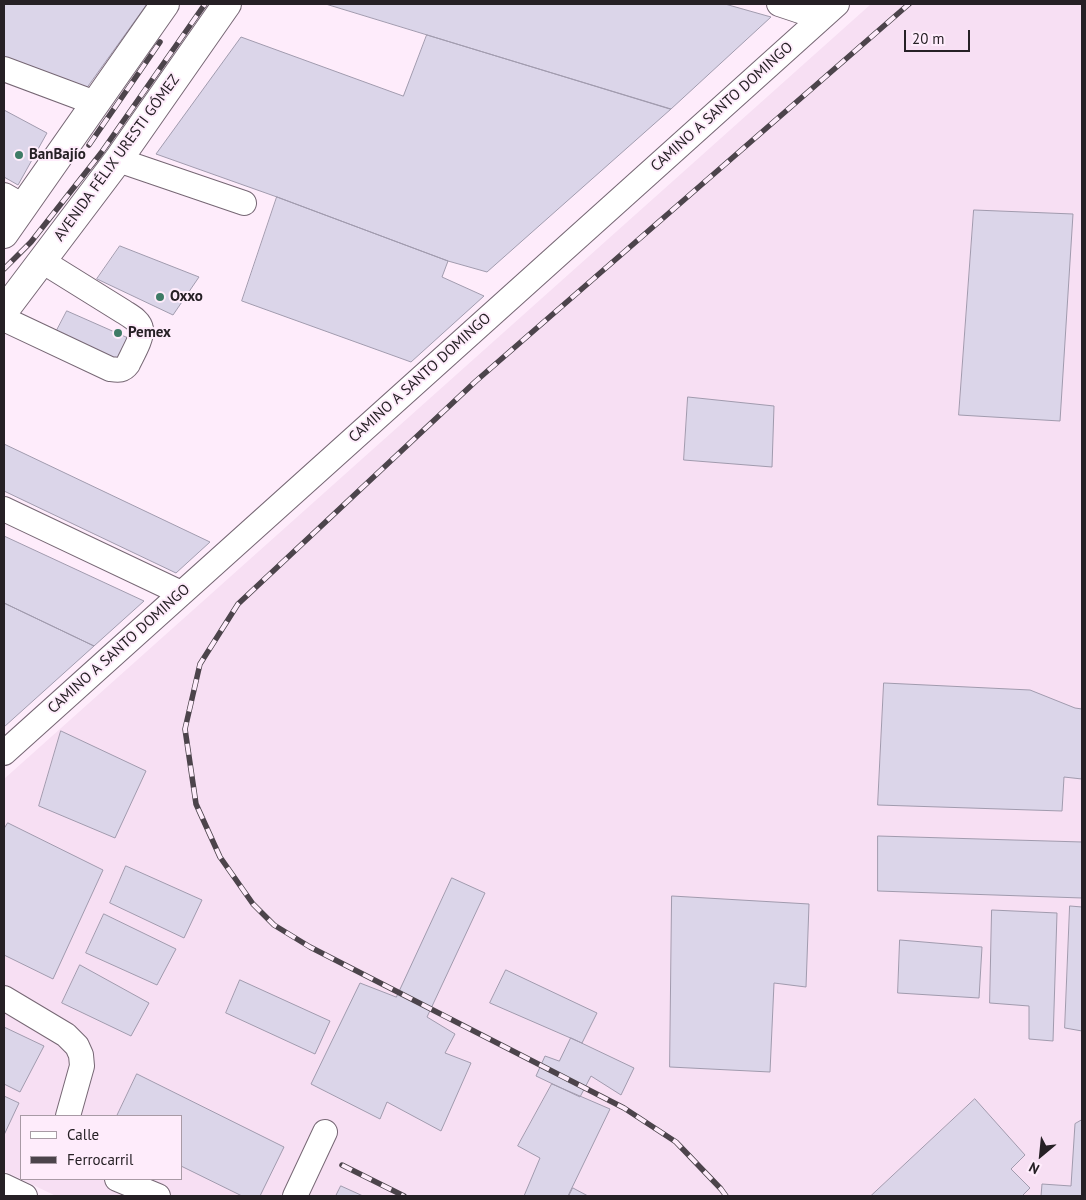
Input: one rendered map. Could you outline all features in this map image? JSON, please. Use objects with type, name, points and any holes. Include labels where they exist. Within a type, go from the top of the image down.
[{"type":"main road","points":[[4,234],[13,201],[95,103],[165,4]]},
{"type":"main road","name":"AVENIDA FÉLIX URESTI GÓMEZ","points":[[4,311],[118,160],[227,4]]},
{"type":"street","points":[[779,4],[829,11]]},
{"type":"street","name":"CAMINO A SANTO DOMINGO","points":[[4,753],[829,11]]},
{"type":"street","points":[[4,69],[95,103]]},
{"type":"street","points":[[118,160],[244,203]]},
{"type":"street","points":[[4,318],[110,369],[125,369],[141,335],[139,325],[124,312],[42,261]]},
{"type":"street","points":[[4,509],[181,593]]},
{"type":"street","points":[[4,998],[66,1034],[77,1046],[81,1055],[82,1066],[68,1115]]},
{"type":"street","points":[[295,1196],[325,1132]]},
{"type":"street","points":[[119,1180],[158,1196]]},
{"type":"street","points":[[4,1186],[24,1196]]},
{"type":"shaded area","points":[[871,4],[1082,4],[1082,1196],[56,1196],[23,1180],[182,1180],[182,1115],[20,1115],[20,1179],[4,1171],[4,779]]},
{"type":"building","points":[[4,4],[147,4],[86,89],[4,59]]},
{"type":"building","points":[[326,4],[725,4],[771,17],[671,109]]},
{"type":"building","points":[[427,35],[671,109],[487,272],[448,261],[156,154],[241,37],[403,96]]},
{"type":"building","name":"BanBajío","points":[[4,110],[47,133],[18,185],[4,177]]},
{"type":"building","points":[[277,197],[448,261],[442,277],[484,296],[411,362],[242,301]]},
{"type":"building","points":[[974,210],[1073,214],[1060,421],[959,415]]},
{"type":"building","name":"Oxxo","points":[[120,246],[199,277],[173,315],[97,279]]},
{"type":"building","points":[[67,311],[135,341],[121,366],[55,334]]},
{"type":"building","points":[[688,397],[774,406],[772,467],[684,460]]},
{"type":"building","points":[[4,444],[210,542],[176,573],[4,491]]},
{"type":"building","points":[[4,536],[144,601],[94,646],[4,603]]},
{"type":"building","points":[[4,603],[94,646],[4,727]]},
{"type":"building","points":[[884,683],[1030,690],[1082,709],[1082,779],[1064,777],[1062,811],[878,805]]},
{"type":"building","points":[[61,731],[146,771],[115,838],[39,806]]},
{"type":"building","points":[[8,823],[103,870],[53,979],[4,955],[4,829]]},
{"type":"building","points":[[878,836],[1082,842],[1082,898],[878,891]]},
{"type":"building","points":[[126,866],[202,900],[184,938],[110,903]]},
{"type":"building","points":[[452,878],[485,893],[427,1017],[455,1034],[445,1053],[471,1063],[441,1131],[387,1102],[380,1119],[311,1084],[360,983],[396,997]]},
{"type":"building","points":[[672,896],[809,904],[806,987],[774,983],[770,1072],[670,1067]]},
{"type":"building","points":[[1070,906],[1082,907],[1082,1031],[1065,1028]]},
{"type":"building","points":[[992,910],[1057,913],[1053,1041],[1029,1039],[1029,1006],[990,1003]]},
{"type":"building","points":[[104,914],[176,949],[157,985],[86,953]]},
{"type":"building","points":[[900,940],[982,947],[979,998],[898,993]]},
{"type":"building","points":[[80,965],[149,1003],[131,1036],[62,1003]]},
{"type":"building","points":[[506,970],[597,1013],[582,1043],[490,1003]]},
{"type":"building","points":[[240,980],[330,1021],[315,1054],[226,1013]]},
{"type":"building","points":[[4,1027],[44,1046],[20,1092],[4,1084]]},
{"type":"building","points":[[571,1038],[634,1068],[621,1095],[591,1076],[580,1097],[536,1076],[545,1056],[559,1061]]},
{"type":"building","points":[[137,1074],[284,1147],[260,1196],[242,1196],[182,1166],[182,1115],[117,1115]]},
{"type":"building","points":[[552,1084],[610,1109],[568,1196],[524,1196],[540,1158],[518,1146]]},
{"type":"building","points":[[4,1096],[19,1103],[4,1135]]},
{"type":"building","points":[[975,1099],[1025,1155],[1011,1169],[1030,1188],[1022,1196],[871,1196]]},
{"type":"building","points":[[1082,1120],[1082,1196],[1041,1196],[1042,1184],[1071,1186],[1075,1124]]},
{"type":"building","points":[[341,1186],[363,1196],[336,1196]]},
{"type":"building","points":[[573,1188],[588,1196],[569,1196]]},
{"type":"railway","points":[[4,269],[31,242],[101,153],[205,4]]},
{"type":"railway","points":[[726,1196],[676,1142],[624,1108],[310,947],[274,925],[253,904],[220,857],[196,804],[185,729],[200,664],[238,604],[476,381],[909,4]]},
{"type":"railway","points":[[89,145],[160,42]]},
{"type":"railway","points":[[342,1165],[404,1196]]},
{"type":"place","name":"BanBajío","points":[[19,155]]},
{"type":"place","name":"Oxxo","points":[[160,297]]},
{"type":"place","name":"Pemex","points":[[118,333]]}]
